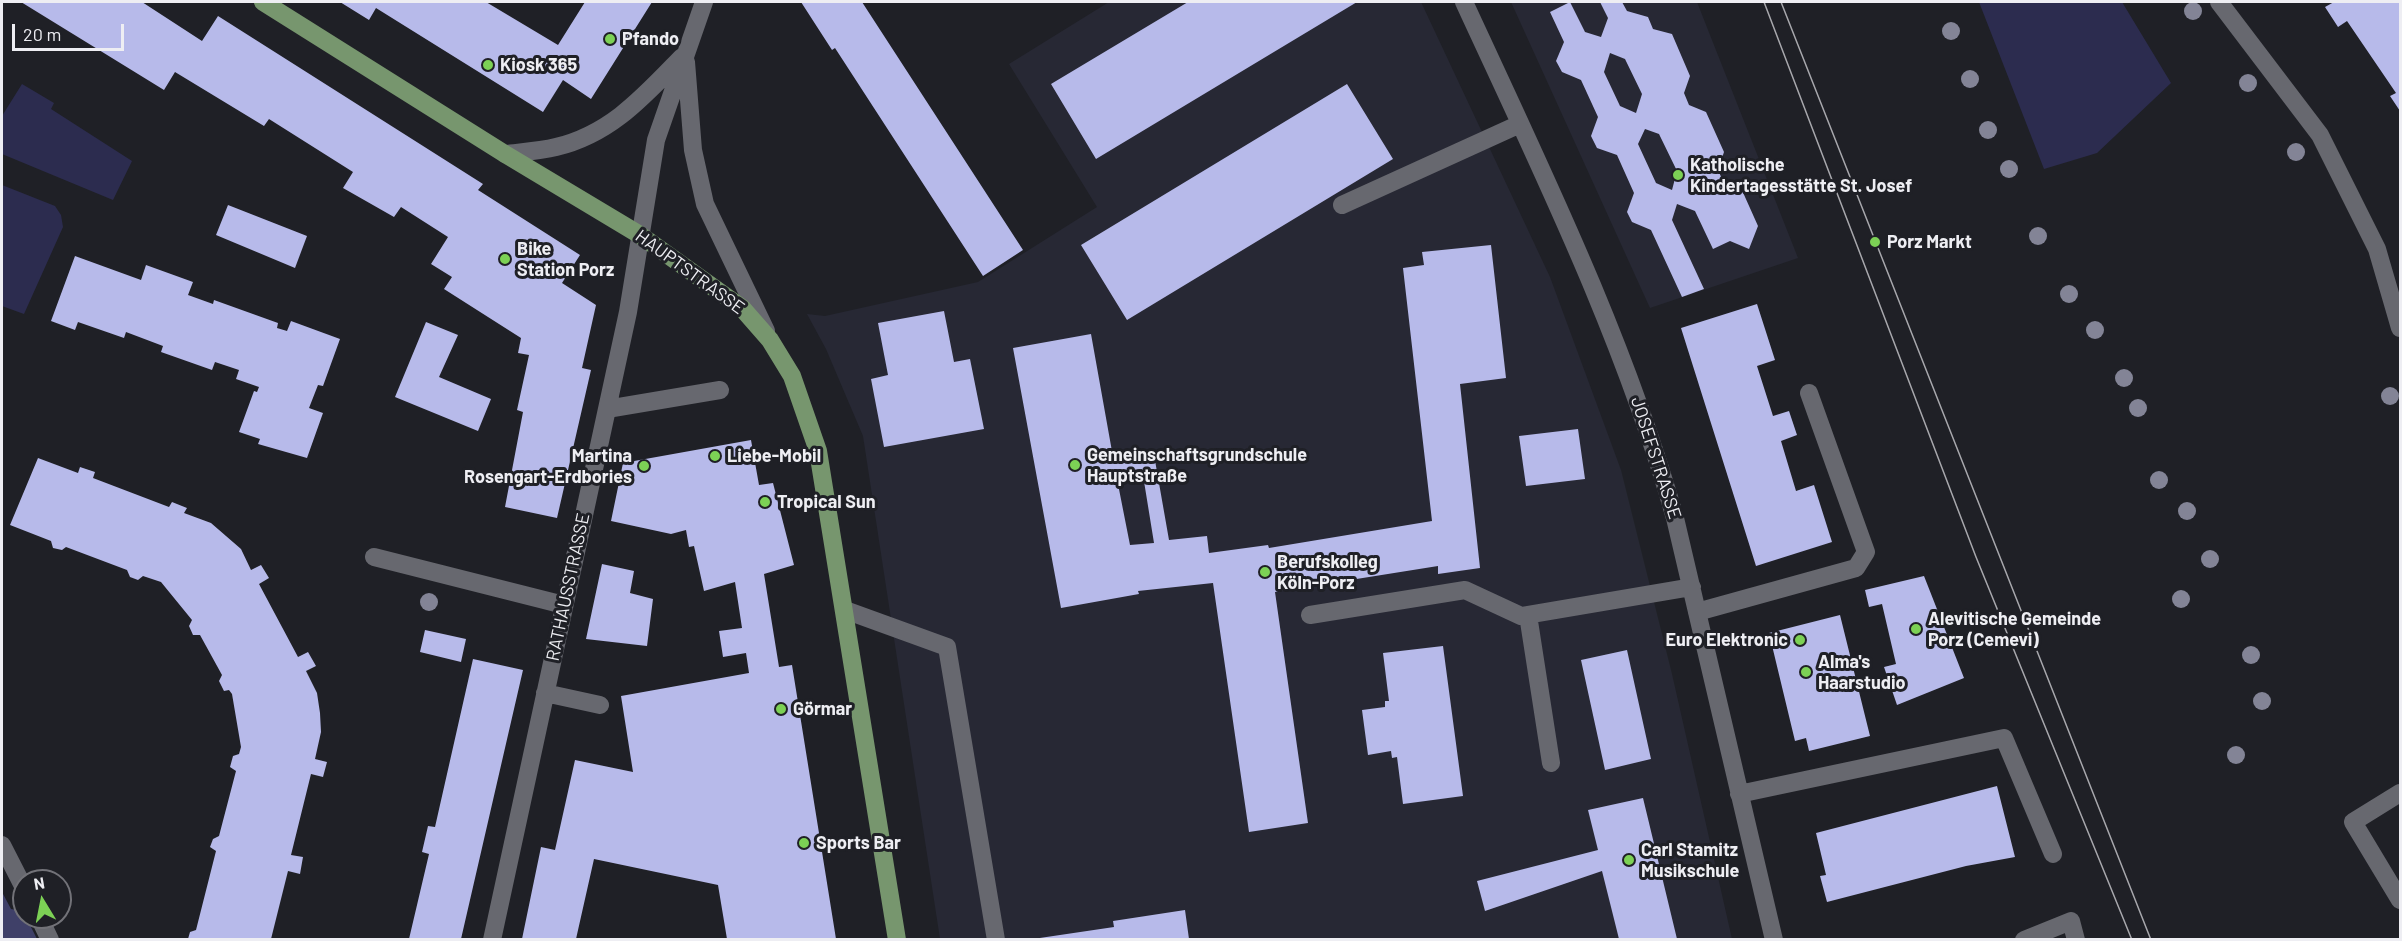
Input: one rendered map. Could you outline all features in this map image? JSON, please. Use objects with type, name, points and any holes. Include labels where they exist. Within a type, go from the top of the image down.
[{"type":"main road","name":"HAUPTSTRASSE","points":[[263,2],[505,154],[640,235],[742,308],[770,340],[792,376],[818,451],[897,939]]},
{"type":"street","name":"RATHAUSSTRASSE","points":[[492,939],[628,312],[656,140],[705,2]]},
{"type":"street","name":"JOSEFSTRASSE","points":[[1464,2],[1580,255],[1621,353],[1657,453],[1692,587],[1774,939]]},
{"type":"street","points":[[2219,2],[2320,135],[2377,249],[2400,328]]},
{"type":"street","points":[[505,154],[553,148],[599,131],[633,107],[686,54]]},
{"type":"street","points":[[686,54],[693,150],[705,204],[731,263],[770,340]]},
{"type":"street","points":[[1342,205],[1520,124]]},
{"type":"street","points":[[607,409],[720,390]]},
{"type":"street","points":[[1697,612],[1856,568],[1866,552],[1809,393]]},
{"type":"street","points":[[374,557],[564,605]]},
{"type":"street","points":[[1310,615],[1466,590],[1521,616],[1692,587]]},
{"type":"street","points":[[845,610],[947,647],[996,939]]},
{"type":"street","points":[[1528,615],[1551,763]]},
{"type":"street","points":[[545,693],[600,705]]},
{"type":"street","points":[[1739,794],[2004,738],[2053,854]]},
{"type":"street","points":[[2400,793],[2353,822],[2400,900]]},
{"type":"street","points":[[2,844],[14,869]]},
{"type":"street","points":[[2024,939],[2071,921],[2076,939]]},
{"type":"shaded area","name":"Berufskolleg Köln-Porz","points":[[1109,2],[1421,2],[1550,277],[1621,470],[1672,674],[1732,939],[940,939],[863,436],[826,349],[807,314],[825,316],[978,282],[1097,207],[1009,64]]},
{"type":"shaded area","name":"Katholische Kindertagesstätte St. Josef","points":[[1511,2],[1697,2],[1798,258],[1650,308]]},
{"type":"shaded area","points":[[1979,2],[2122,2],[2171,83],[2097,153],[2044,169]]},
{"type":"shaded area","points":[[22,84],[54,103],[51,109],[132,161],[113,200],[2,154],[2,116]]},
{"type":"shaded area","points":[[2,185],[55,206],[61,215],[63,227],[24,314],[2,306]]},
{"type":"shaded area","points":[[2,892],[12,909],[12,929],[32,929],[37,939],[2,939]]},
{"type":"building","points":[[21,2],[142,2],[202,41],[218,16],[483,184],[478,190],[580,255],[562,283],[596,305],[582,368],[591,370],[557,518],[505,507],[523,412],[517,410],[529,355],[518,353],[521,338],[444,289],[452,277],[431,264],[448,237],[401,207],[394,217],[343,188],[353,172],[269,119],[264,126],[175,72],[164,90]]},
{"type":"building","points":[[340,2],[486,2],[558,45],[585,2],[652,2],[591,99],[563,80],[543,112],[376,8],[369,20]]},
{"type":"building","points":[[801,2],[862,2],[1023,250],[983,276],[835,48],[832,50]]},
{"type":"building","points":[[1188,2],[1357,2],[1096,159],[1051,84]]},
{"type":"building","points":[[1570,2],[1585,32],[1601,37],[1608,18],[1600,2],[1622,2],[1627,11],[1648,17],[1653,29],[1672,34],[1690,76],[1684,93],[1689,105],[1706,112],[1724,152],[1718,170],[1723,181],[1741,188],[1758,226],[1749,249],[1730,241],[1713,249],[1695,211],[1677,204],[1672,220],[1704,289],[1682,297],[1651,230],[1632,222],[1627,212],[1634,193],[1617,155],[1597,148],[1591,136],[1598,117],[1581,80],[1562,72],[1556,61],[1564,42],[1550,12]],"holes":[[[1610,53],[1625,59],[1642,94],[1636,113],[1620,106],[1604,72]],[[1645,129],[1659,134],[1677,171],[1672,190],[1656,183],[1638,144]]]},
{"type":"building","points":[[2334,2],[2400,2],[2400,111],[2390,96],[2396,93],[2347,21],[2338,27],[2325,7]]},
{"type":"building","points":[[1347,84],[1393,159],[1127,320],[1081,245]]},
{"type":"building","points":[[228,205],[307,236],[295,268],[216,235]]},
{"type":"building","points":[[1491,245],[1506,378],[1460,384],[1480,568],[1438,574],[1438,566],[1275,592],[1308,823],[1249,832],[1213,583],[1138,591],[1139,594],[1061,608],[1013,348],[1091,334],[1113,457],[1153,449],[1169,540],[1207,536],[1209,553],[1268,545],[1269,548],[1432,521],[1403,268],[1424,265],[1422,252]],"holes":[[[1142,469],[1154,543],[1130,545],[1116,474]]]},
{"type":"building","points":[[75,256],[141,280],[146,265],[193,282],[188,295],[213,304],[214,300],[278,323],[277,328],[287,331],[291,321],[340,339],[323,386],[318,385],[309,408],[323,413],[307,458],[258,444],[260,439],[239,432],[254,391],[257,392],[259,387],[236,379],[239,370],[215,362],[212,370],[161,352],[163,346],[126,332],[124,338],[78,322],[75,330],[51,321]]},
{"type":"building","points":[[1757,304],[1775,360],[1757,366],[1773,416],[1789,411],[1797,435],[1781,441],[1796,491],[1814,485],[1832,542],[1756,566],[1681,328]]},
{"type":"building","points":[[944,311],[954,362],[970,359],[984,429],[884,447],[871,379],[888,375],[878,323]]},
{"type":"building","points":[[426,322],[458,335],[439,377],[491,399],[478,431],[395,397]]},
{"type":"building","points":[[1578,429],[1585,479],[1526,486],[1519,436]]},
{"type":"building","points":[[751,440],[759,485],[773,483],[794,565],[764,574],[779,667],[792,665],[836,939],[727,939],[718,885],[594,859],[576,939],[522,939],[541,847],[555,850],[575,760],[633,772],[621,696],[749,673],[746,653],[723,657],[719,631],[742,628],[735,582],[704,591],[694,546],[689,547],[686,530],[671,534],[611,521],[623,463]]},
{"type":"building","points":[[38,458],[78,473],[80,467],[95,472],[93,478],[169,507],[172,502],[187,508],[184,513],[211,523],[241,549],[251,570],[261,565],[269,578],[259,584],[298,657],[308,652],[316,666],[306,671],[317,693],[320,713],[321,732],[315,759],[327,762],[323,777],[311,774],[291,855],[303,857],[300,874],[288,871],[271,939],[188,939],[190,932],[196,930],[216,851],[210,847],[213,839],[219,836],[236,771],[230,767],[233,756],[239,754],[241,747],[232,694],[229,690],[224,691],[219,681],[222,675],[200,635],[193,635],[189,626],[192,620],[161,582],[143,576],[138,580],[130,577],[127,570],[66,547],[62,550],[53,548],[51,541],[10,525]]},
{"type":"building","points":[[602,564],[634,571],[630,593],[653,599],[647,646],[586,639]]},
{"type":"building","name":"Alevitische Gemeinde Porz (Cemevi)","points":[[1924,576],[1964,678],[1897,705],[1884,667],[1896,664],[1882,604],[1869,607],[1865,590]]},
{"type":"building","points":[[1840,615],[1870,736],[1809,751],[1806,738],[1795,741],[1769,633]]},
{"type":"building","points":[[425,630],[466,639],[461,662],[420,652]]},
{"type":"building","points":[[1443,646],[1463,796],[1403,804],[1397,757],[1392,758],[1391,751],[1368,755],[1362,710],[1385,707],[1385,701],[1389,701],[1383,653]]},
{"type":"building","points":[[1627,650],[1651,759],[1605,770],[1581,660]]},
{"type":"building","points":[[473,659],[523,670],[461,939],[409,939],[429,854],[422,852],[428,826],[435,827]]},
{"type":"building","points":[[1997,786],[2015,857],[1966,866],[1827,902],[1820,876],[1826,875],[1816,833]]},
{"type":"building","name":"Carl Stamitz Musikschule","points":[[1643,798],[1677,939],[1619,939],[1602,871],[1485,911],[1477,881],[1598,850],[1588,810]]},
{"type":"building","points":[[1185,910],[1189,939],[1033,939],[1114,927],[1113,921]]},
{"type":"tram line","points":[[1764,2],[1976,557],[2132,940]]},
{"type":"tram line","points":[[1781,2],[2151,940]]},
{"type":"place","name":"Pfando","points":[[610,39]]},
{"type":"place","name":"Kiosk 365","points":[[488,65]]},
{"type":"place","name":"Katholische Kindertagesstätte St. Josef","points":[[1678,175]]},
{"type":"place","name":"Porz Markt","points":[[1875,242]]},
{"type":"place","name":"Bike Station Porz","points":[[505,259]]},
{"type":"place","name":"Liebe-Mobil","points":[[715,456]]},
{"type":"place","name":"Gemeinschaftsgrundschule Hauptstraße","points":[[1075,465]]},
{"type":"place","name":"Martina Rosengart-Erdbories","points":[[644,466]]},
{"type":"place","name":"Tropical Sun","points":[[765,502]]},
{"type":"place","name":"Berufskolleg Köln-Porz","points":[[1265,572]]},
{"type":"place","name":"Alevitische Gemeinde Porz (Cemevi)","points":[[1916,629]]},
{"type":"place","name":"Euro Elektronic","points":[[1800,640]]},
{"type":"place","name":"Alma's Haarstudio","points":[[1806,672]]},
{"type":"place","name":"Görmar","points":[[781,709]]},
{"type":"place","name":"Sports Bar","points":[[804,843]]},
{"type":"place","name":"Carl Stamitz Musikschule","points":[[1629,860]]}]
